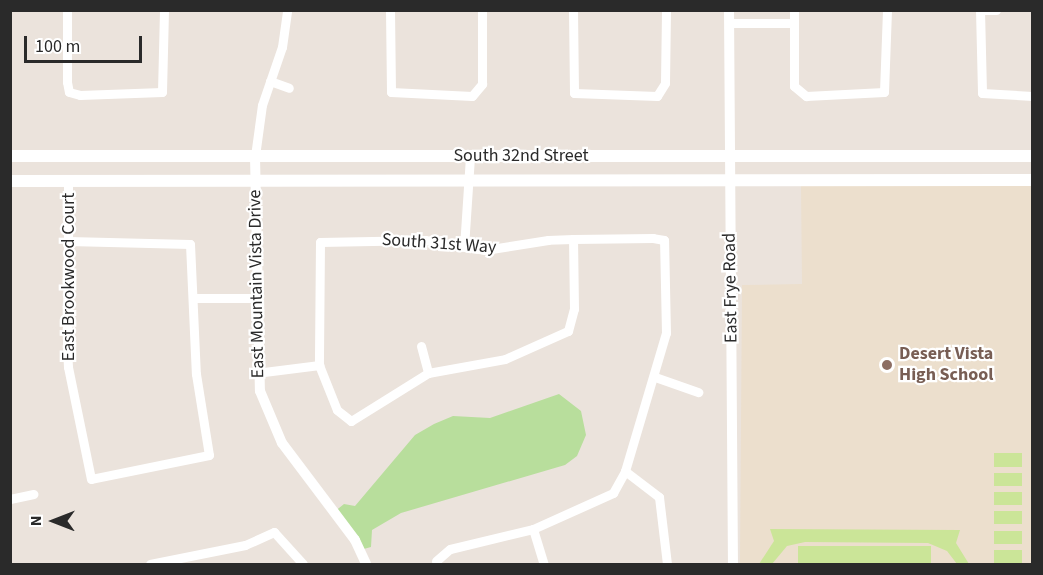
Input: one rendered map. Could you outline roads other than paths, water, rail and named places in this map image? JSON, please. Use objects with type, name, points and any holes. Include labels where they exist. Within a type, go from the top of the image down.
[{"type":"main road","name":"South 32nd Street","points":[[10,156],[1032,156]]},
{"type":"main road","name":"South 32nd Street","points":[[10,181],[1032,180]]},
{"type":"street","points":[[67,10],[69,92],[162,92],[164,10]]},
{"type":"street","name":"East Mountain Vista Drive","points":[[287,10],[257,125],[255,156],[256,373],[282,443],[355,540],[366,564]]},
{"type":"street","points":[[390,10],[391,92],[478,93],[482,10]]},
{"type":"street","points":[[573,10],[574,93],[663,92],[666,10]]},
{"type":"street","name":"East Frye Road","points":[[729,10],[732,564]]},
{"type":"street","points":[[794,10],[798,94],[884,92],[887,10]]},
{"type":"street","points":[[996,10],[982,10],[982,93],[1032,96]]},
{"type":"street","points":[[729,23],[794,23]]},
{"type":"street","points":[[270,81],[289,87]]},
{"type":"street","points":[[464,247],[470,156]]},
{"type":"street","name":"East Brookwood Court","points":[[68,181],[68,367],[91,479],[209,455],[196,374],[195,298]]},
{"type":"street","points":[[256,373],[319,365],[337,410],[351,421],[429,373],[505,360],[553,342],[568,331],[574,309],[573,238]]},
{"type":"street","name":"South 31st Way","points":[[319,365],[320,242],[425,240],[499,250],[573,238],[664,240],[666,333],[655,377]]},
{"type":"street","points":[[68,241],[190,244],[195,298],[255,298]]},
{"type":"street","points":[[421,346],[429,373]]},
{"type":"street","points":[[436,561],[450,549],[533,529],[603,500],[625,471],[655,377],[698,392]]},
{"type":"street","points":[[625,471],[659,497],[667,564]]},
{"type":"street","points":[[10,499],[33,494]]},
{"type":"street","points":[[533,529],[544,564]]},
{"type":"street","points":[[150,564],[202,554],[274,532],[303,564]]},
{"type":"street","points":[[202,554],[204,564]]},
{"type":"place","name":"Desert Vista High School","points":[[887,365]]}]
